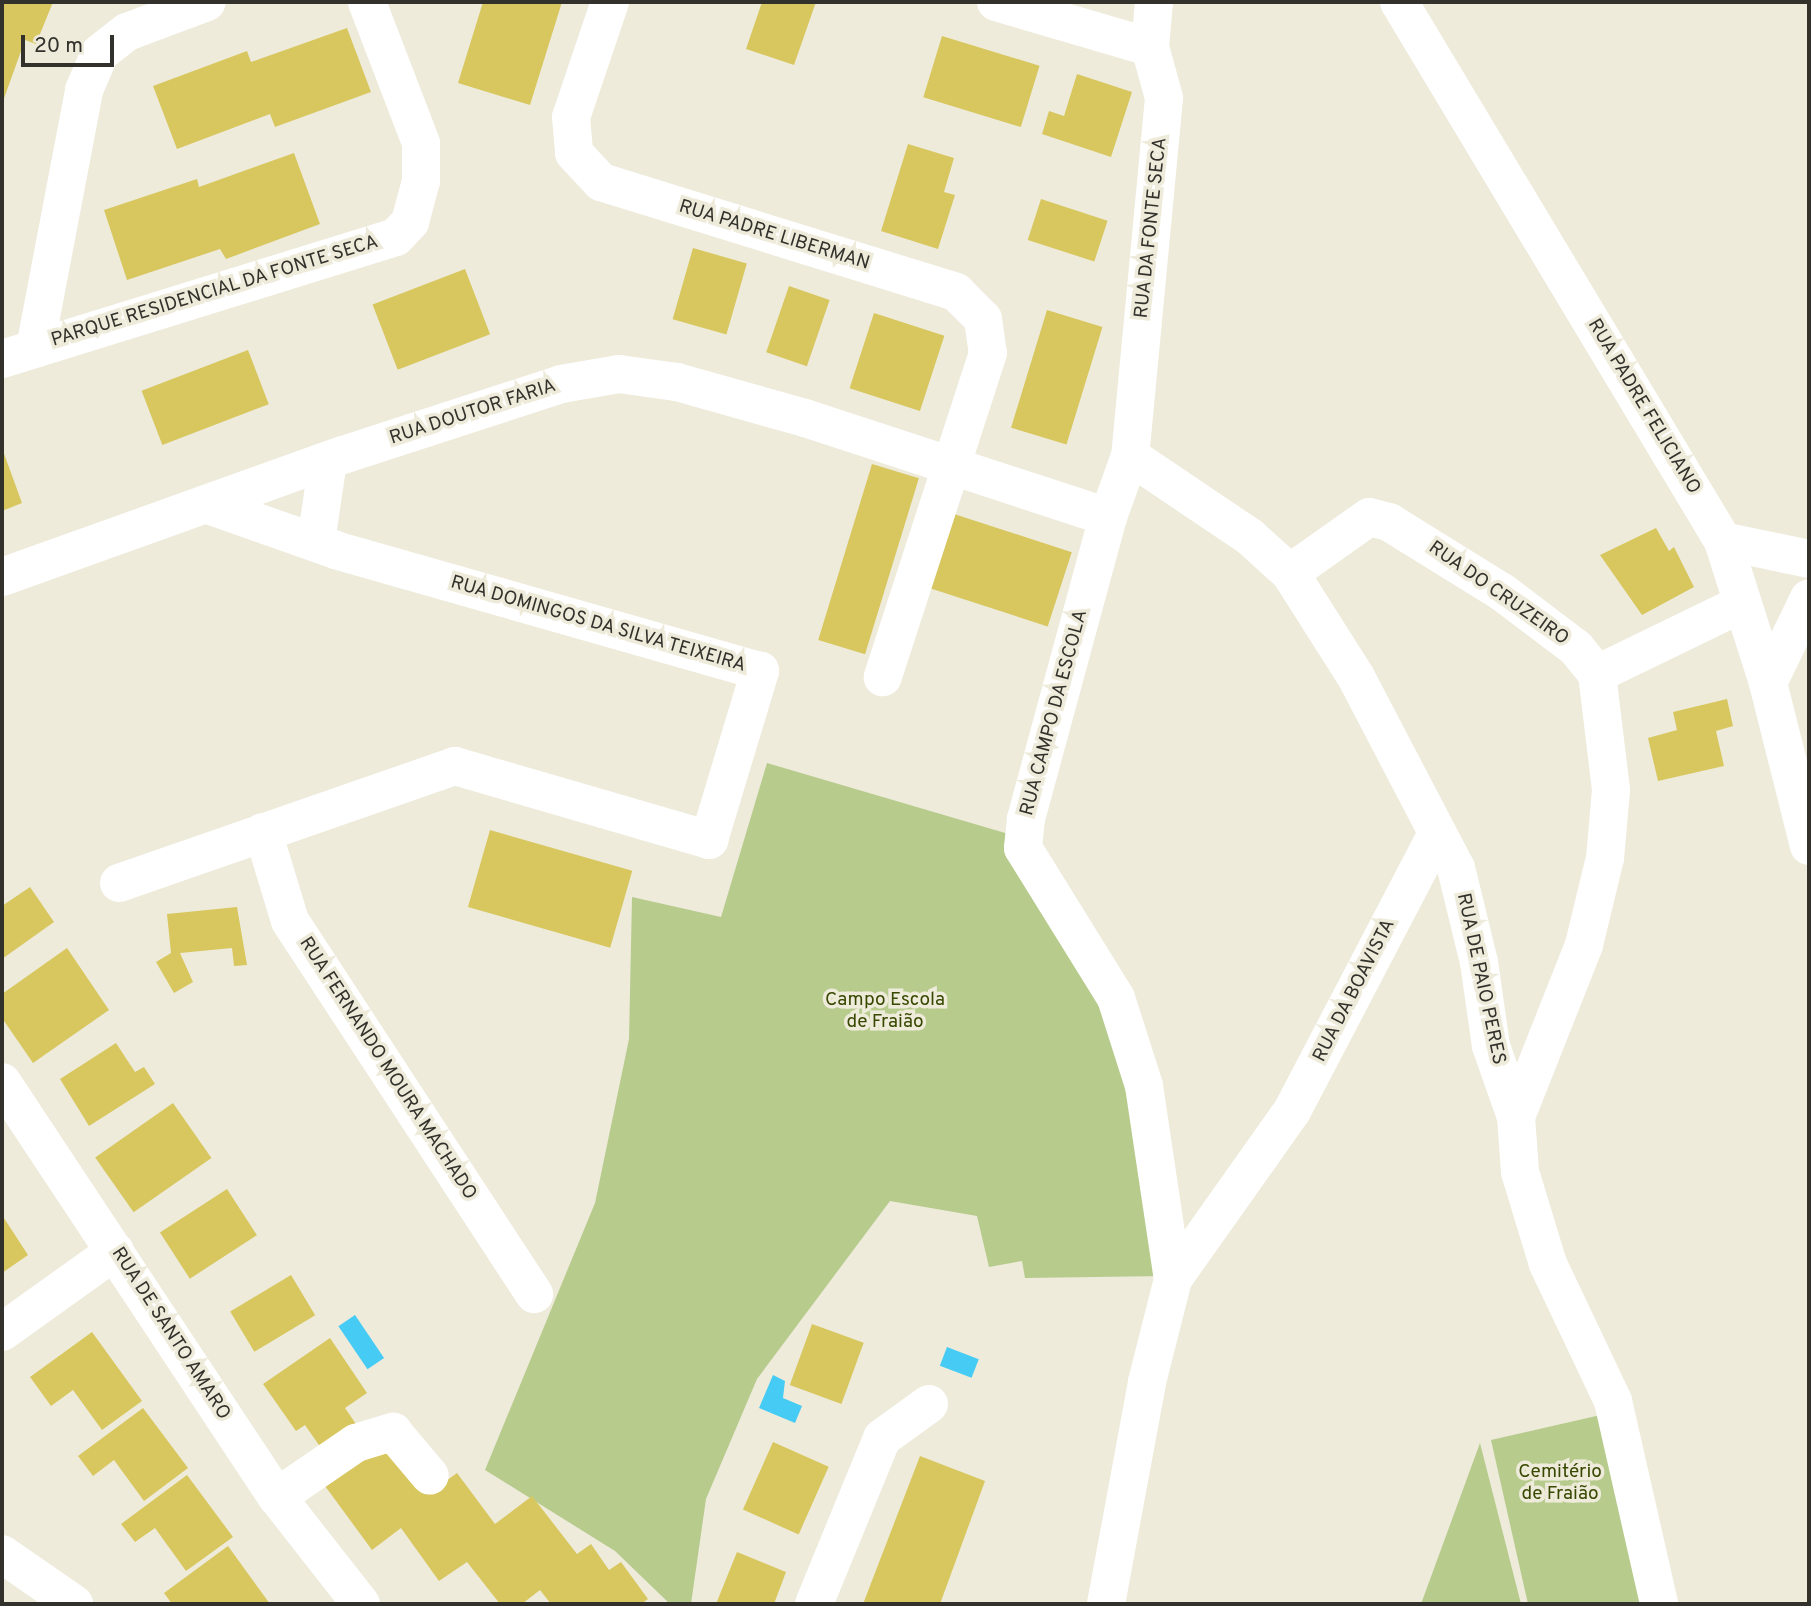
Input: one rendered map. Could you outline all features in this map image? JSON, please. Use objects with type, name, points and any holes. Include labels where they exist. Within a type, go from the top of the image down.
[{"type":"street","name":"PARQUE RESIDENCIAL DA FONTE SECA","points":[[18,353],[84,90],[100,53],[127,32],[207,2]]},
{"type":"street","name":"PARQUE RESIDENCIAL DA FONTE SECA","points":[[18,353],[396,237],[410,222],[421,181],[421,143],[367,2]]},
{"type":"street","name":"RUA PADRE LIBERMAN","points":[[610,2],[571,117],[573,153],[601,182],[956,292],[983,319],[988,353],[883,677]]},
{"type":"street","points":[[996,2],[1150,47]]},
{"type":"street","name":"RUA DA FONTE SECA","points":[[1130,456],[1164,98],[1150,47],[1154,2]]},
{"type":"street","name":"RUA PADRE FELICIANO","points":[[1399,2],[1723,541],[1769,683],[1809,846]]},
{"type":"street","name":"RUA DOUTOR FARIA","points":[[2,577],[328,461],[561,384],[619,374],[677,382],[953,464],[1108,517]]},
{"type":"street","points":[[1130,456],[1250,537],[1290,573],[1356,677],[1435,837]]},
{"type":"street","name":"RUA CAMPO DA ESCOLA","points":[[1130,456],[1108,517],[1026,819],[1023,848],[1116,998],[1144,1086],[1173,1279]]},
{"type":"street","points":[[316,542],[328,461]]},
{"type":"street","name":"RUA DOMINGOS DA SILVA TEIXEIRA","points":[[119,883],[455,766],[709,840],[760,671],[316,542],[208,505]]},
{"type":"street","name":"RUA DO CRUZEIRO","points":[[1290,573],[1369,517],[1389,522],[1502,592],[1576,648],[1597,674]]},
{"type":"street","points":[[1723,541],[1754,552],[1809,559]]},
{"type":"street","points":[[1769,683],[1809,598]]},
{"type":"street","points":[[1516,1117],[1584,946],[1605,858],[1611,790],[1597,674],[1743,603]]},
{"type":"street","name":"RUA FERNANDO MOURA MACHADO","points":[[263,832],[290,921],[534,1294]]},
{"type":"street","name":"RUA DA BOAVISTA","points":[[1106,1604],[1147,1382],[1173,1279],[1292,1111],[1435,837]]},
{"type":"street","name":"RUA DE PAIO PERES","points":[[1435,837],[1456,868],[1479,962],[1491,1046],[1516,1117],[1520,1172],[1548,1264],[1612,1401],[1659,1604]]},
{"type":"street","name":"RUA DE SANTO AMARO","points":[[2,1082],[277,1497],[351,1597]]},
{"type":"street","points":[[2,1332],[115,1251]]},
{"type":"street","points":[[814,1604],[882,1438],[929,1404]]},
{"type":"street","points":[[277,1497],[356,1443],[393,1432],[430,1476]]},
{"type":"street","points":[[2,1554],[74,1604]]},
{"type":"street","points":[[351,1597],[376,1604]]},
{"type":"green space","name":"Campo Escola de Fraião","points":[[767,763],[1012,835],[1109,998],[1165,1276],[1025,1278],[1022,1261],[989,1267],[977,1216],[890,1201],[757,1379],[706,1499],[691,1604],[670,1604],[615,1551],[485,1470],[595,1203],[629,1039],[632,897],[721,917]]},
{"type":"green space","name":"Cemitério de Fraião","points":[[1605,1414],[1644,1604],[1528,1604],[1491,1440]]},
{"type":"green space","points":[[1480,1443],[1521,1604],[1421,1604]]},
{"type":"water","points":[[355,1315],[384,1358],[367,1369],[338,1326]]},
{"type":"water","points":[[947,1347],[979,1359],[972,1378],[940,1366]]},
{"type":"water","points":[[773,1375],[785,1381],[783,1398],[802,1406],[795,1423],[759,1408]]},
{"type":"building","points":[[2,2],[53,2],[36,44],[25,40],[2,104]]},
{"type":"building","points":[[483,2],[562,2],[530,105],[458,83]]},
{"type":"building","points":[[762,2],[816,2],[794,65],[746,49]]},
{"type":"building","points":[[347,28],[371,92],[275,127],[270,114],[177,149],[153,86],[247,51],[251,62]]},
{"type":"building","points":[[942,36],[1040,66],[1021,127],[923,97]]},
{"type":"building","points":[[1077,74],[1132,92],[1111,157],[1042,134],[1049,111],[1064,116]]},
{"type":"building","points":[[908,144],[954,158],[944,192],[955,195],[938,249],[881,231]]},
{"type":"building","points":[[294,153],[320,224],[226,259],[220,249],[127,280],[104,210],[197,179],[199,187]]},
{"type":"building","points":[[1041,199],[1108,221],[1094,262],[1028,240]]},
{"type":"building","points":[[693,248],[747,263],[726,335],[673,319]]},
{"type":"building","points":[[465,269],[490,334],[398,370],[373,304]]},
{"type":"building","points":[[789,286],[830,300],[807,366],[766,352]]},
{"type":"building","points":[[1047,310],[1102,327],[1067,445],[1011,428]]},
{"type":"building","points":[[874,313],[944,336],[920,411],[850,388]]},
{"type":"building","points":[[248,350],[269,404],[162,445],[142,391]]},
{"type":"building","points":[[2,448],[22,503],[2,511]]},
{"type":"building","points":[[872,464],[919,478],[865,654],[818,640]]},
{"type":"building","points":[[951,513],[1072,552],[1048,626],[927,587]]},
{"type":"building","points":[[1656,528],[1669,551],[1674,547],[1694,587],[1642,615],[1600,555]]},
{"type":"building","points":[[1727,699],[1733,726],[1716,731],[1724,766],[1658,781],[1648,738],[1677,730],[1673,712]]},
{"type":"building","points":[[490,830],[632,871],[610,948],[468,907]]},
{"type":"building","points":[[30,887],[54,922],[2,959],[2,906]]},
{"type":"building","points":[[237,907],[247,965],[234,966],[232,948],[180,953],[193,982],[174,993],[156,962],[171,953],[167,914]]},
{"type":"building","points":[[67,948],[109,1010],[33,1063],[2,1018],[2,994]]},
{"type":"building","points":[[116,1043],[135,1072],[144,1067],[155,1084],[89,1126],[60,1079]]},
{"type":"building","points":[[173,1103],[211,1158],[134,1212],[95,1157]]},
{"type":"building","points":[[227,1189],[257,1235],[190,1279],[160,1233]]},
{"type":"building","points":[[2,1215],[28,1255],[2,1273]]},
{"type":"building","points":[[291,1275],[315,1315],[254,1352],[230,1312]]},
{"type":"building","points":[[812,1324],[864,1343],[841,1404],[790,1385]]},
{"type":"building","points":[[92,1332],[142,1401],[102,1430],[73,1390],[51,1406],[30,1377]]},
{"type":"building","points":[[330,1338],[367,1393],[345,1408],[356,1424],[321,1448],[305,1425],[296,1431],[263,1384]]},
{"type":"building","points":[[143,1408],[188,1468],[144,1501],[114,1460],[93,1476],[78,1456]]},
{"type":"building","points":[[389,1440],[428,1494],[457,1473],[495,1524],[532,1496],[577,1554],[591,1544],[609,1570],[621,1562],[648,1599],[641,1604],[551,1604],[540,1590],[522,1604],[500,1604],[467,1562],[439,1581],[401,1528],[372,1550],[325,1486]]},
{"type":"building","points":[[773,1442],[829,1467],[799,1534],[743,1510]]},
{"type":"building","points":[[920,1456],[985,1481],[940,1604],[863,1604]]},
{"type":"building","points":[[187,1475],[233,1537],[186,1571],[155,1528],[135,1542],[121,1524]]},
{"type":"building","points":[[228,1546],[270,1604],[172,1604],[164,1593]]},
{"type":"building","points":[[737,1552],[786,1572],[774,1604],[716,1604]]}]
